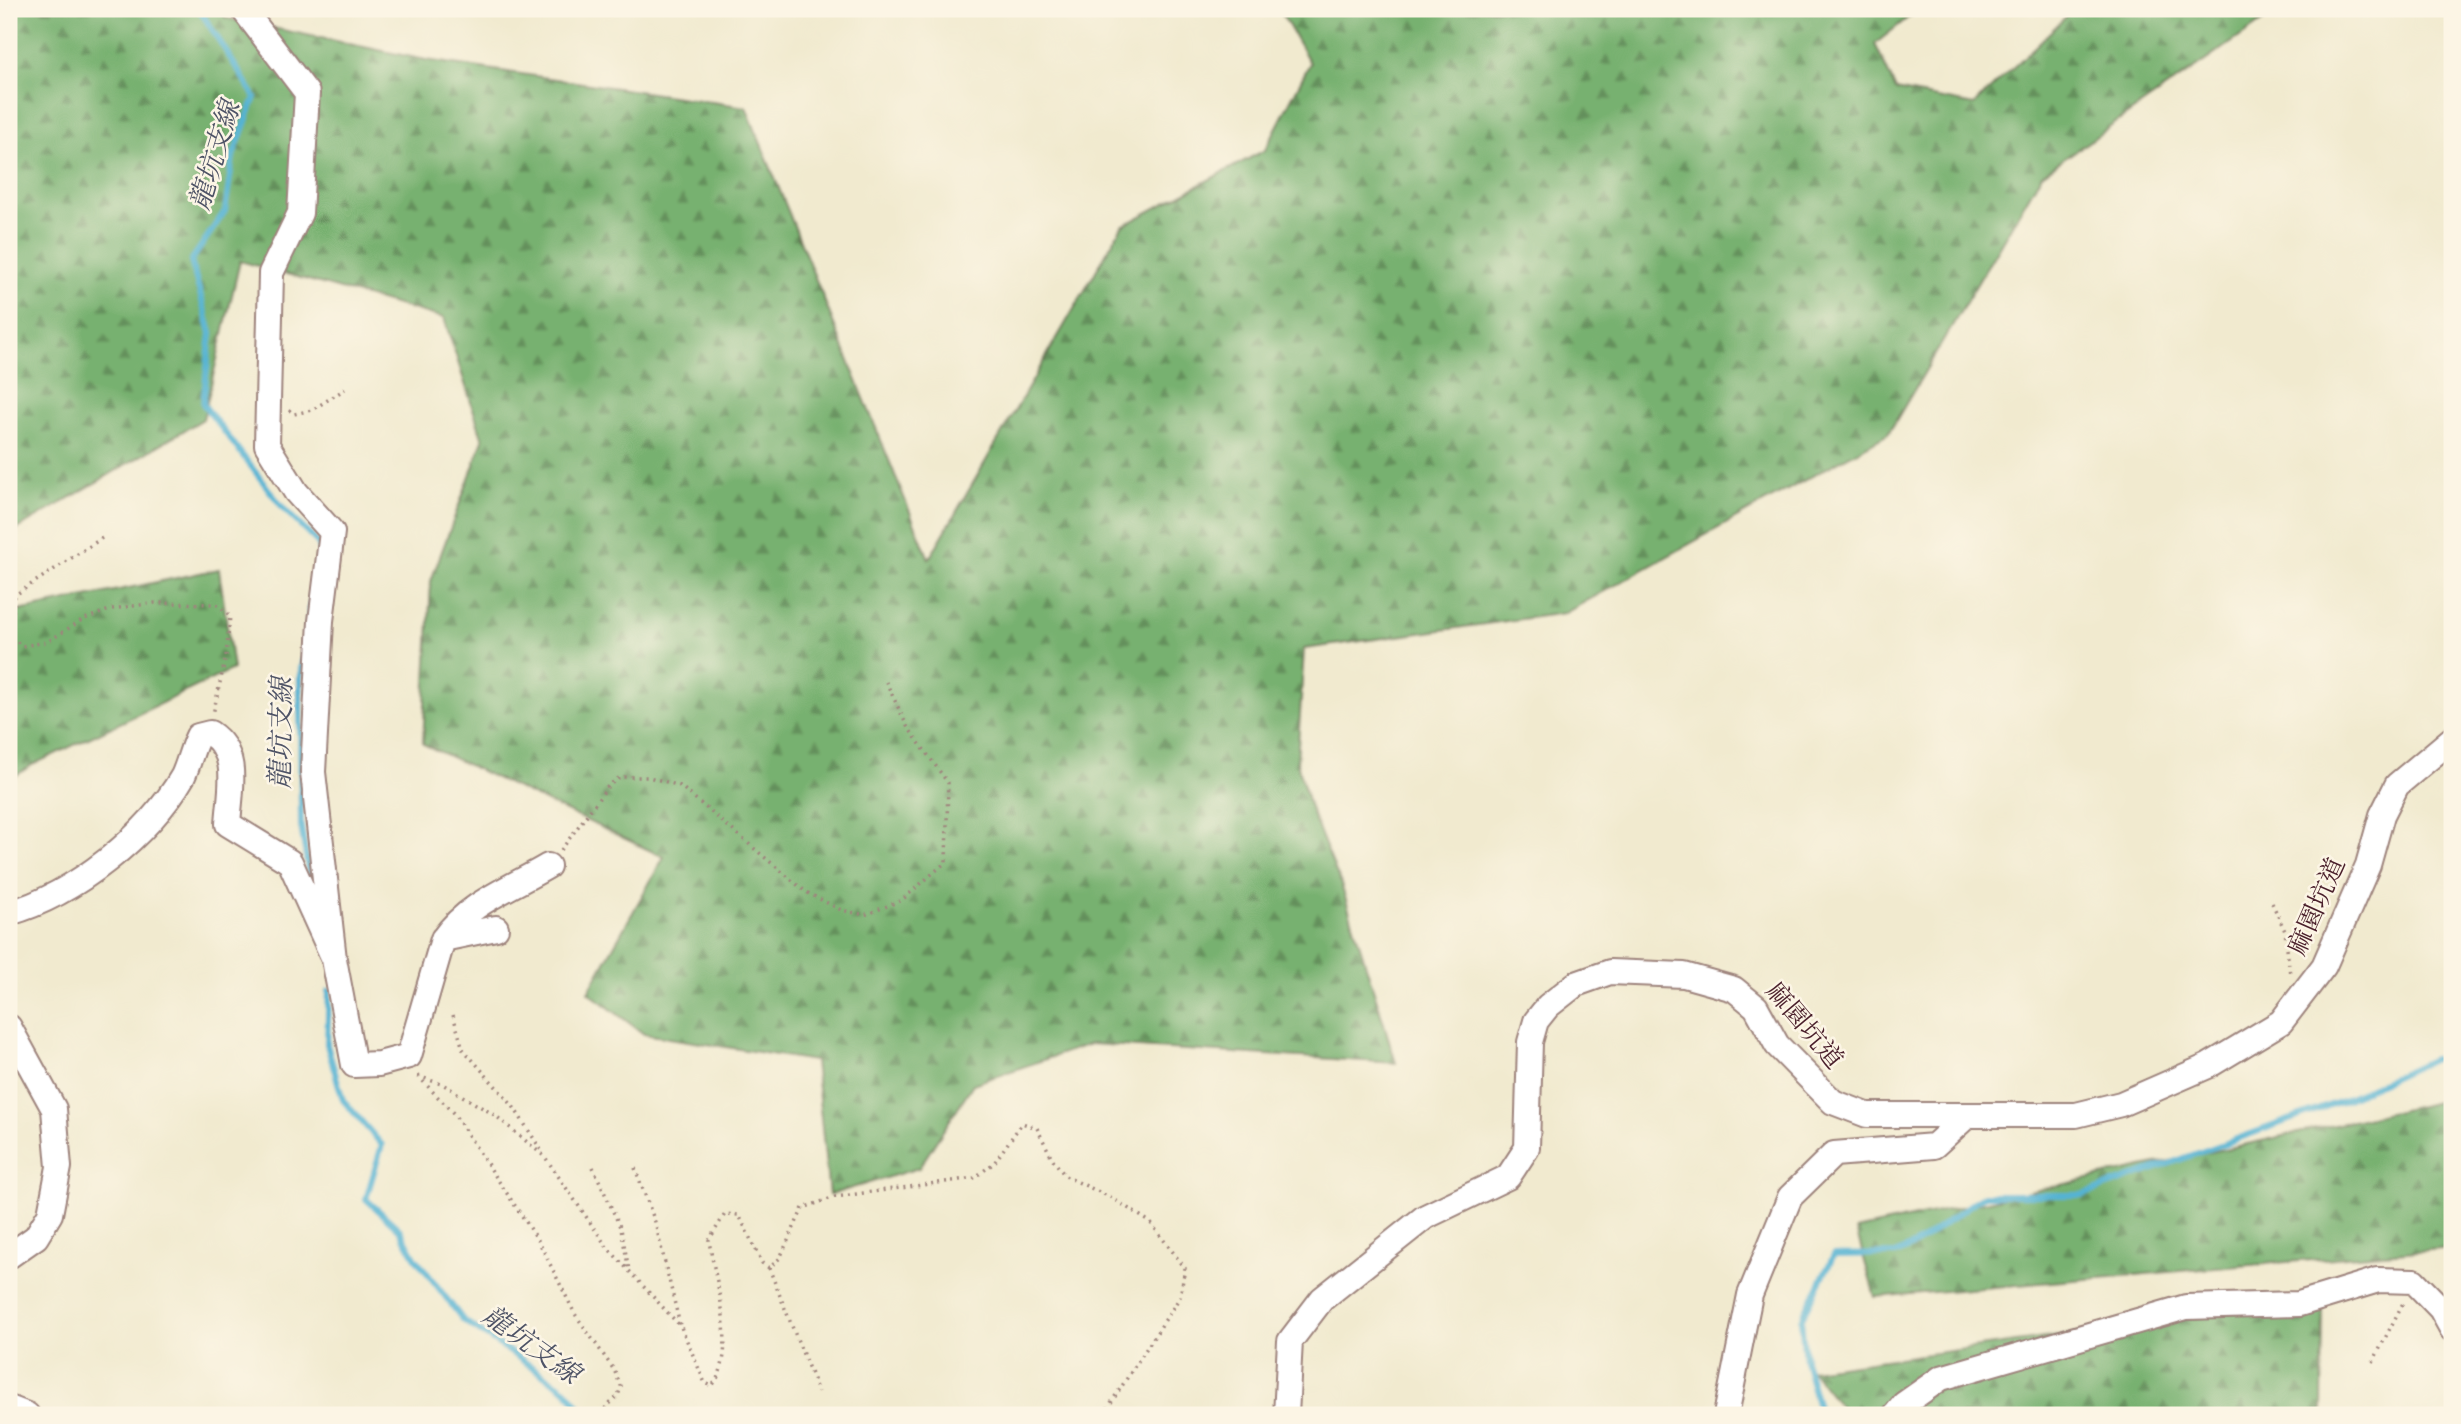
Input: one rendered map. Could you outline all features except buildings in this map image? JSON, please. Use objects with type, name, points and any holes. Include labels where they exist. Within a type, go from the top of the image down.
[{"type":"street","points":[[243,9],[307,93],[299,213],[271,273],[267,445],[296,492],[332,532],[321,621],[313,772],[334,959],[354,1065],[413,1066],[443,939],[456,920],[468,910],[548,866]]},
{"type":"street","points":[[9,913],[34,906],[95,870],[157,812],[183,774],[198,736],[210,733],[220,740],[231,755],[228,824],[290,862],[334,959]]},
{"type":"street","name":"麻園坑道","points":[[1286,1415],[1290,1341],[1322,1299],[1425,1217],[1508,1177],[1527,1148],[1530,1042],[1536,1021],[1548,1006],[1576,984],[1610,972],[1684,975],[1734,989],[1756,1007],[1777,1045],[1833,1102],[1867,1115],[2076,1115],[2121,1104],[2208,1066],[2281,1022],[2324,966],[2368,865],[2382,815],[2397,785],[2452,739]]},
{"type":"street","points":[[443,939],[496,928]]},
{"type":"street","points":[[9,1027],[54,1109],[59,1167],[50,1214],[36,1237],[9,1256]]},
{"type":"street","points":[[1726,1415],[1750,1295],[1790,1197],[1834,1154],[1934,1146],[1968,1115]]},
{"type":"street","points":[[1895,1415],[1904,1404],[1941,1378],[2186,1307],[2300,1304],[2378,1280],[2414,1281],[2441,1309],[2452,1329]]},
{"type":"street","points":[[9,1408],[27,1415]]},
{"type":"path","points":[[270,397],[294,414],[312,410],[345,389]]},
{"type":"path","points":[[102,538],[15,595],[11,637],[22,646],[47,642],[82,620],[112,609],[155,603],[216,604],[230,616],[226,656],[216,689],[210,733]]},
{"type":"path","points":[[548,866],[608,786],[620,777],[649,777],[680,786],[806,892],[841,910],[865,915],[902,900],[946,862],[948,783],[907,726],[886,682]]},
{"type":"path","points":[[2272,903],[2285,931],[2290,976],[2288,987]]},
{"type":"path","points":[[453,1015],[463,1049],[513,1106],[607,1247],[681,1327]]},
{"type":"path","points":[[413,1066],[496,1116],[545,1157]]},
{"type":"path","points":[[413,1066],[453,1114],[538,1240],[575,1314],[614,1370],[621,1386],[618,1396],[599,1414]]},
{"type":"path","points":[[769,1268],[780,1258],[803,1208],[835,1197],[974,1178],[994,1163],[1022,1123],[1037,1128],[1052,1158],[1065,1176],[1112,1198],[1150,1222],[1185,1268],[1180,1297],[1103,1415]]},
{"type":"path","points":[[593,1167],[621,1229],[629,1271]]},
{"type":"path","points":[[635,1168],[655,1222],[681,1327],[705,1383],[712,1386],[719,1378],[723,1356],[722,1292],[709,1240],[725,1214],[739,1215],[761,1263],[769,1268],[818,1392]]},
{"type":"path","points":[[2373,1362],[2414,1281]]},
{"type":"green space","points":[[9,9],[222,9],[225,18],[426,60],[746,107],[929,559],[1122,226],[1265,150],[1310,63],[1279,9],[1919,9],[1875,44],[1896,90],[1974,105],[2074,9],[2280,9],[2042,174],[1888,434],[1565,613],[1304,649],[1297,763],[1311,811],[1341,884],[1396,1063],[1090,1044],[973,1084],[919,1168],[829,1195],[815,1061],[644,1034],[588,992],[664,857],[423,744],[431,581],[483,440],[444,318],[240,261],[203,419],[9,534]]},
{"type":"green space","points":[[219,569],[233,669],[32,765],[9,780],[9,613]]},
{"type":"green space","points":[[2452,1099],[2452,1248],[1875,1297],[1856,1230]]},
{"type":"green space","points":[[2323,1300],[2322,1415],[1847,1415],[1811,1370]]},
{"type":"waterway","name":"龍坑支線","points":[[202,9],[201,12],[255,97],[233,156],[225,211],[191,261],[211,333],[203,404],[283,508],[319,544],[319,550]]},
{"type":"waterway","name":"龍坑支線","points":[[310,881],[301,826],[300,678],[312,596]]},
{"type":"waterway","name":"龍坑支線","points":[[329,991],[327,1045],[343,1100],[382,1145],[366,1199],[400,1230],[415,1257],[463,1320],[566,1390],[586,1415]]},
{"type":"waterway","points":[[1820,1415],[1805,1360],[1801,1320],[1834,1255],[1896,1254],[1915,1245],[1984,1195],[2083,1195],[2347,1099],[2433,1059],[2452,1059]]}]
